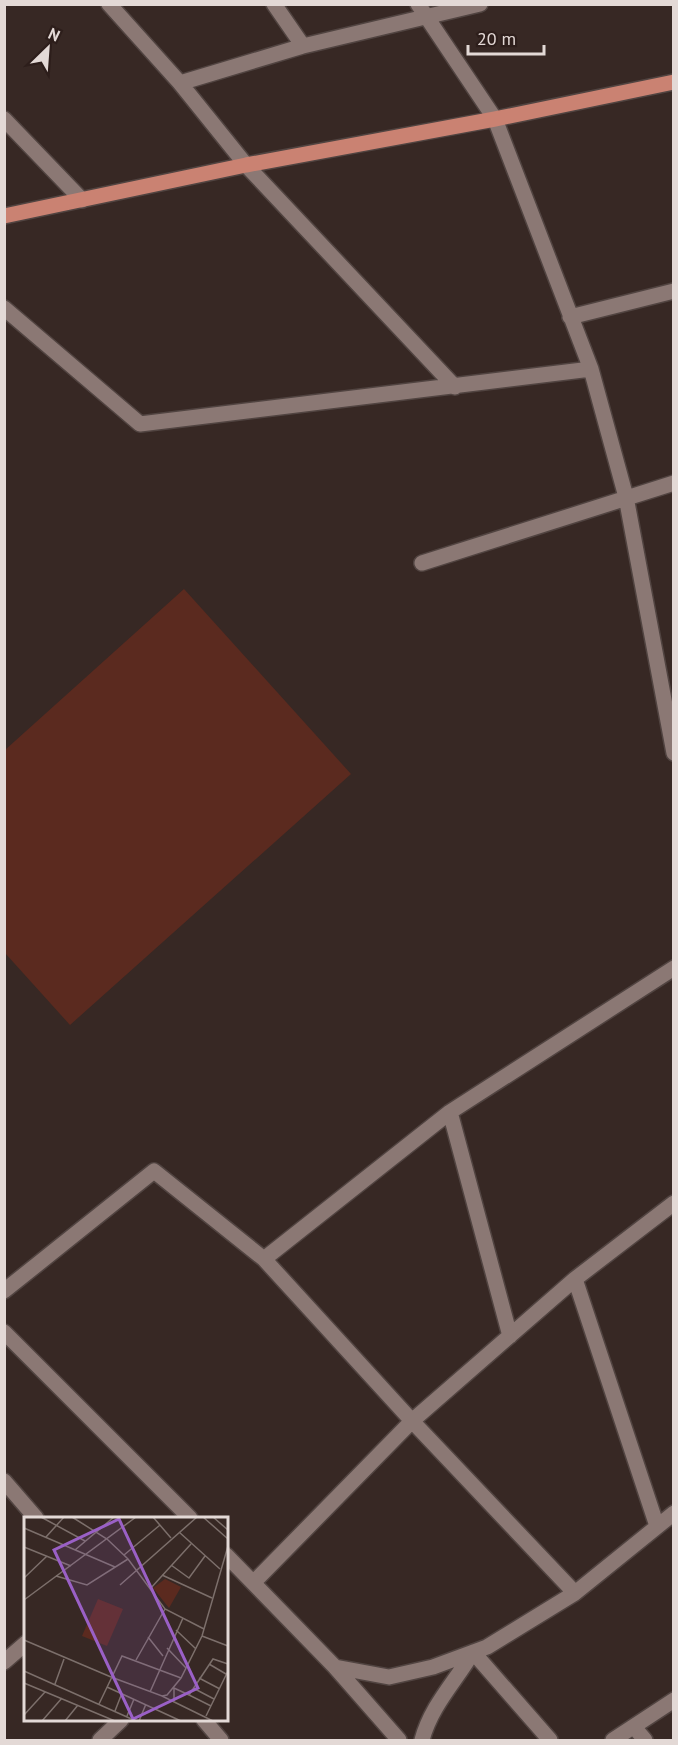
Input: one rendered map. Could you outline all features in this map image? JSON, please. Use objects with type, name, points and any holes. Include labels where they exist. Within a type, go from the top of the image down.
[{"type":"main road","points":[[4,216],[246,165],[495,119],[674,82]]},
{"type":"street","points":[[109,4],[180,83],[246,165],[455,387]]},
{"type":"street","points":[[274,4],[303,46]]},
{"type":"street","points":[[418,4],[495,119],[591,369],[626,497],[669,708],[674,753]]},
{"type":"street","points":[[180,83],[303,46],[480,4]]},
{"type":"street","points":[[4,118],[82,200]]},
{"type":"street","points":[[570,318],[674,291]]},
{"type":"street","points":[[4,308],[140,424],[591,369]]},
{"type":"street","points":[[422,563],[674,483]]},
{"type":"street","points":[[264,1259],[450,1112],[674,968]]},
{"type":"street","points":[[450,1112],[510,1336]]},
{"type":"street","points":[[4,1291],[154,1171],[264,1259],[412,1421],[575,1593]]},
{"type":"street","points":[[254,1582],[412,1421],[575,1279],[674,1203]]},
{"type":"street","points":[[575,1279],[657,1526]]},
{"type":"street","points":[[4,1332],[189,1517]]},
{"type":"street","points":[[7,1489],[35,1517]]},
{"type":"street","points":[[335,1667],[389,1677],[433,1667],[487,1647],[575,1593],[674,1513]]},
{"type":"street","points":[[228,1557],[335,1667],[399,1740]]},
{"type":"street","points":[[4,1662],[24,1645]]},
{"type":"street","points":[[422,1740],[436,1704],[458,1677],[473,1652]]},
{"type":"street","points":[[473,1652],[550,1740]]},
{"type":"street","points":[[613,1740],[674,1700]]},
{"type":"street","points":[[100,1740],[119,1721]]},
{"type":"street","points":[[206,1721],[221,1740]]},
{"type":"street","points":[[634,1727],[645,1740]]},
{"type":"shaded area","points":[[184,589],[351,774],[70,1025],[5,953],[5,750]]}]
